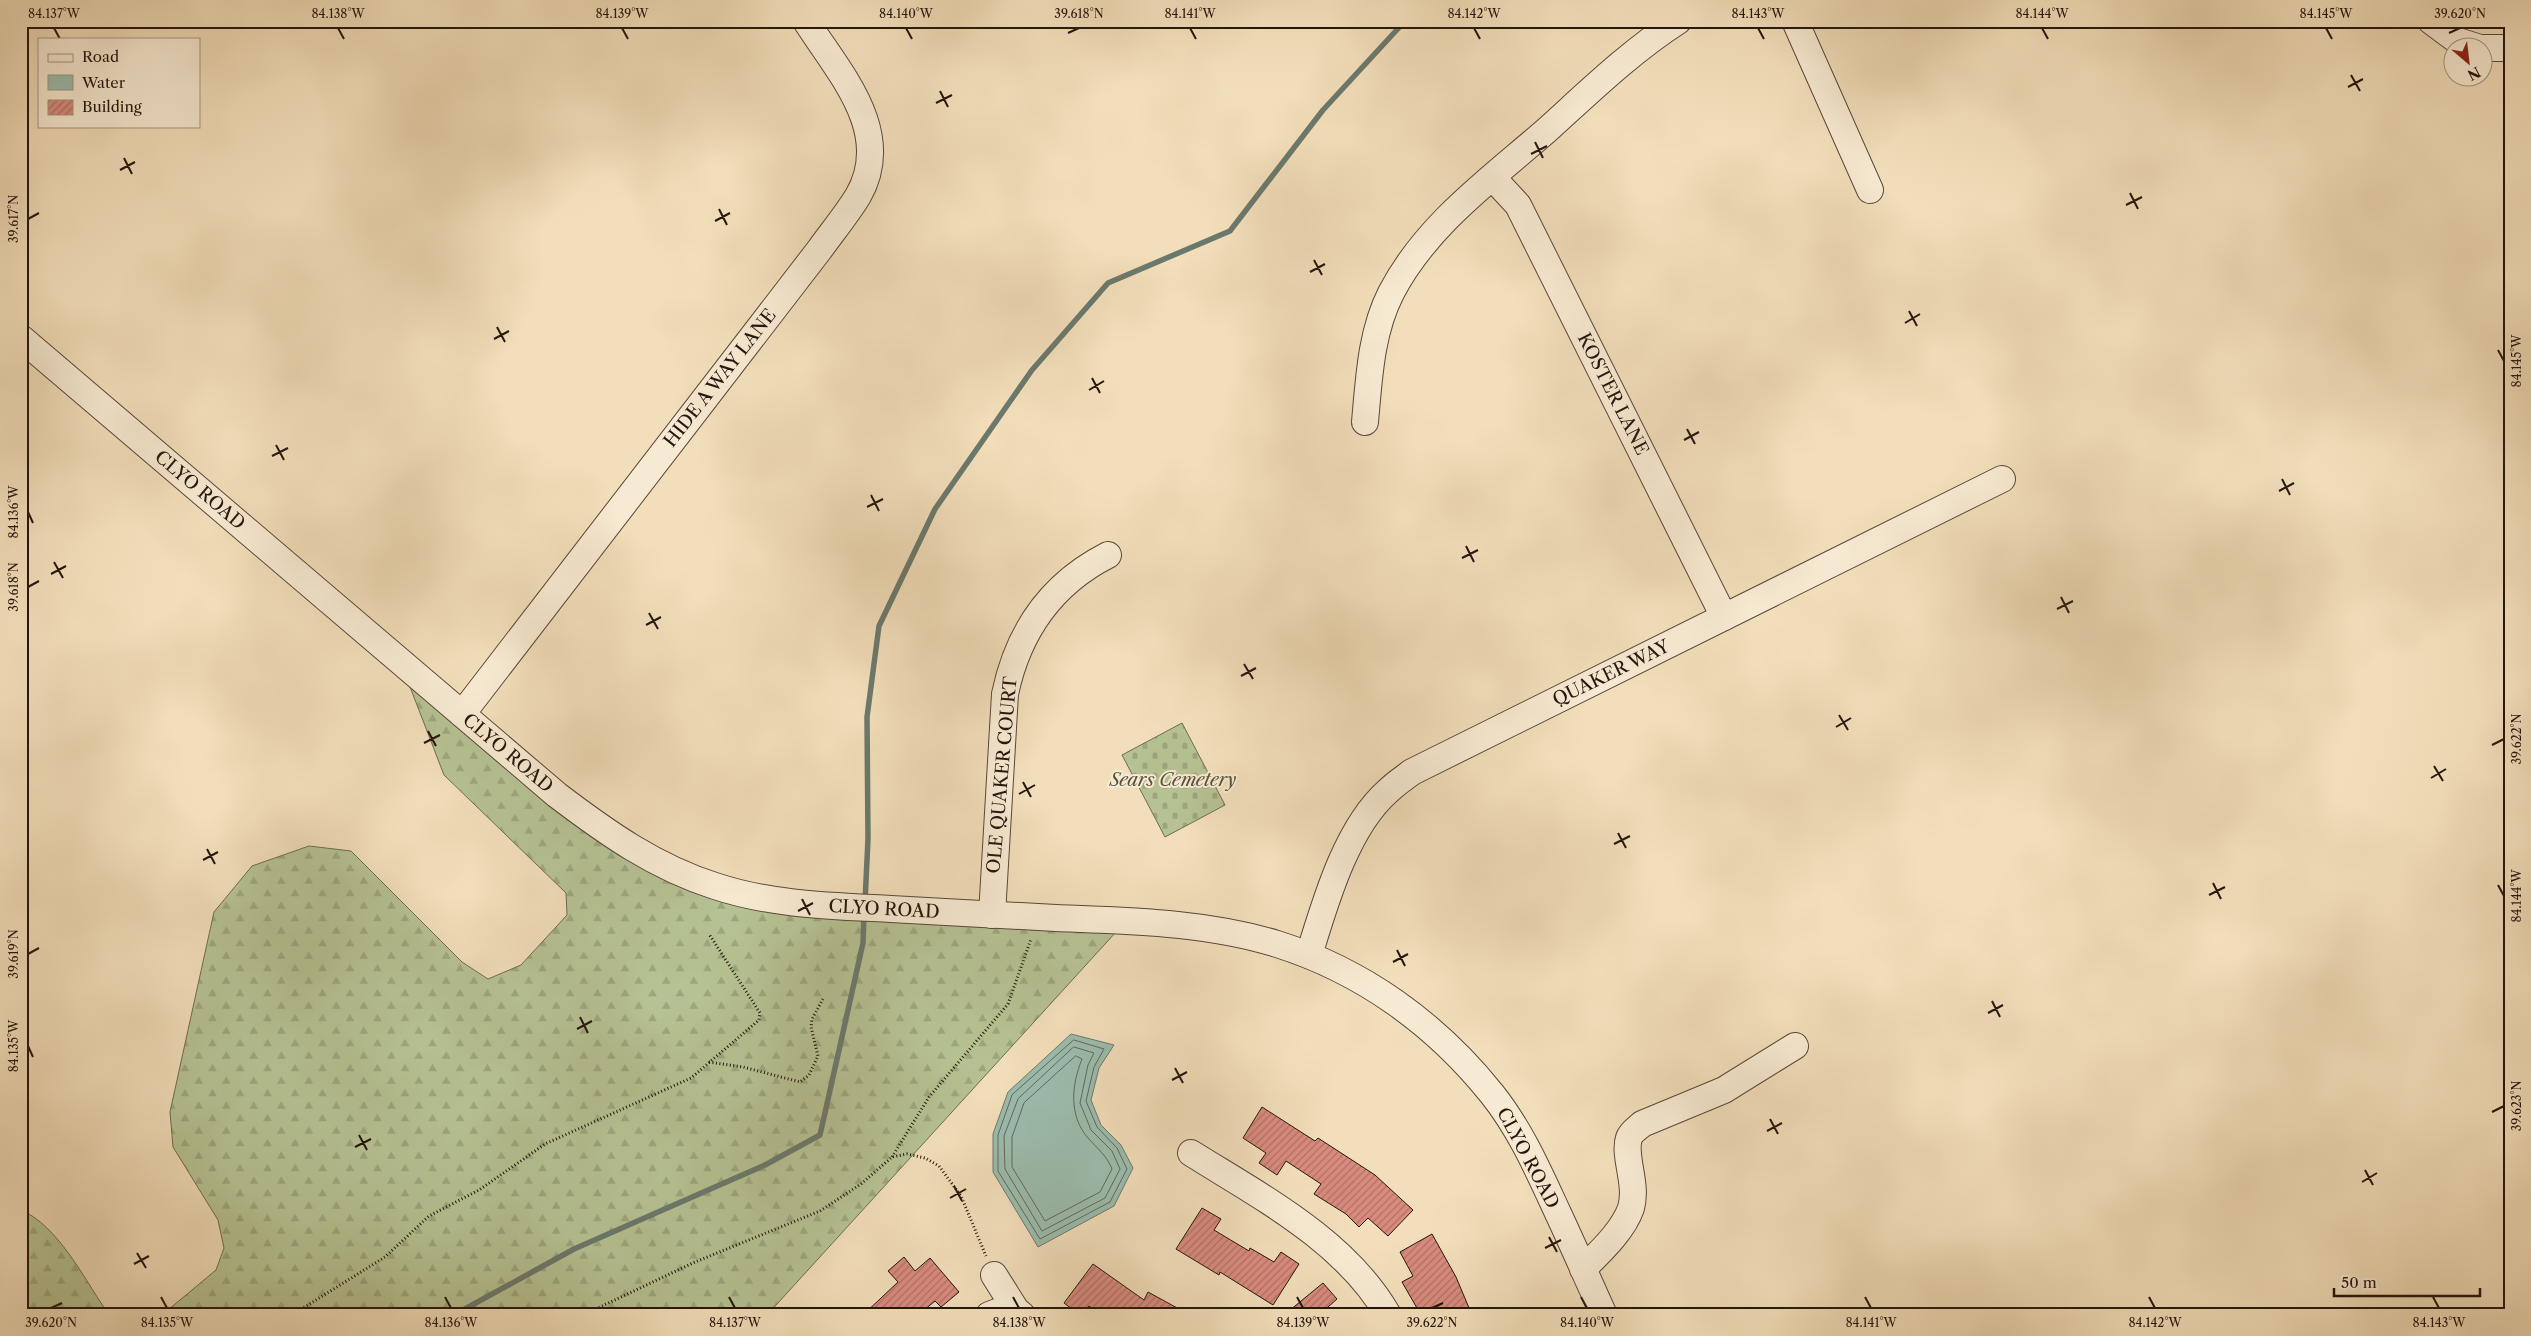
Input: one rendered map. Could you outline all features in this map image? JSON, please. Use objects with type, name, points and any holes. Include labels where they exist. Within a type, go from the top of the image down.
[{"type":"street","name":"HIDE A WAY LANE","points":[[462,714],[820,249],[858,195],[866,177],[871,151],[866,119],[806,21]]},
{"type":"street","points":[[1365,422],[1372,355],[1378,325],[1391,293],[1415,254],[1444,220],[1641,46],[1678,21]]},
{"type":"street","points":[[1795,21],[1870,190]]},
{"type":"street","points":[[2431,21],[2454,38]]},
{"type":"street","points":[[2494,48],[2510,48]]},
{"type":"street","name":"KOSTER LANE","points":[[1493,178],[1518,205],[1724,617]]},
{"type":"street","name":"CLYO ROAD","points":[[21,338],[557,795],[602,830],[636,852],[670,869],[717,887],[759,897],[817,905],[1176,925],[1266,941],[1309,955],[1346,972],[1381,992],[1417,1018],[1465,1061],[1495,1097],[1518,1132],[1537,1168],[1604,1315]]},
{"type":"street","name":"QUAKER WAY","points":[[1309,955],[1322,914],[1347,850],[1360,825],[1387,791],[1412,772],[2002,479]]},
{"type":"street","name":"OLE QUAKER COURT","points":[[992,915],[1005,694],[1010,669],[1022,640],[1050,598],[1065,582],[1084,567],[1108,555]]},
{"type":"street","points":[[1583,1269],[1606,1246],[1631,1208],[1634,1189],[1628,1148],[1631,1134],[1642,1124],[1724,1090],[1795,1046]]},
{"type":"street","points":[[1191,1153],[1256,1194],[1334,1248],[1354,1268],[1378,1297],[1388,1315]]},
{"type":"street","points":[[994,1275],[1019,1313]]},
{"type":"street","points":[[988,1315],[1005,1309],[1019,1313]]},
{"type":"path","points":[[583,1315],[695,1262],[820,1211],[861,1184],[892,1157],[930,1097],[1008,1004],[1039,917]]},
{"type":"path","points":[[292,1315],[385,1257],[429,1216],[478,1190],[545,1144],[691,1078],[759,1020],[760,1013],[709,934]]},
{"type":"path","points":[[709,1062],[743,1067],[800,1082],[808,1075],[818,1056],[811,1027],[812,1019],[824,997]]},
{"type":"path","points":[[892,1157],[906,1154],[925,1158],[939,1166],[961,1196],[994,1275]]},
{"type":"green space","points":[[400,661],[557,795],[717,887],[1126,921],[767,1315],[162,1315],[216,1270],[224,1248],[218,1220],[173,1147],[170,1112],[214,912],[252,866],[309,846],[351,851],[462,962],[488,979],[521,965],[567,915],[566,893],[444,775]]},
{"type":"green space","name":"Sears Cemetery","points":[[1182,723],[1225,805],[1165,837],[1122,755]]},
{"type":"green space","points":[[21,1210],[34,1217],[58,1240],[79,1268],[105,1309],[115,1315],[21,1315]]},
{"type":"water","points":[[1071,1034],[1114,1045],[1099,1068],[1091,1100],[1101,1125],[1121,1145],[1133,1168],[1114,1206],[1038,1247],[993,1172],[993,1134],[1008,1092]]},
{"type":"building","points":[[1262,1107],[1315,1141],[1318,1138],[1375,1175],[1413,1210],[1388,1236],[1368,1218],[1359,1227],[1346,1214],[1314,1194],[1321,1184],[1286,1161],[1277,1175],[1259,1163],[1266,1153],[1243,1138]]},
{"type":"building","points":[[1202,1208],[1221,1219],[1214,1230],[1249,1251],[1250,1248],[1274,1262],[1281,1252],[1299,1264],[1273,1305],[1220,1272],[1219,1275],[1176,1249]]},
{"type":"building","points":[[1432,1234],[1456,1277],[1472,1315],[1421,1315],[1402,1282],[1413,1276],[1400,1252]]},
{"type":"building","points":[[904,1257],[915,1271],[930,1258],[959,1292],[941,1307],[935,1301],[918,1315],[863,1315],[898,1282],[888,1271]]},
{"type":"building","points":[[1093,1264],[1144,1300],[1148,1292],[1190,1315],[1102,1315],[1089,1306],[1080,1315],[1064,1303]]},
{"type":"building","points":[[1323,1283],[1337,1299],[1319,1315],[1284,1315]]},
{"type":"waterway","points":[[865,902],[868,839],[867,717],[879,626],[935,509],[1032,370],[1108,283],[1230,231],[1323,110],[1405,21]]},
{"type":"waterway","points":[[454,1315],[574,1249],[765,1165],[820,1135],[863,943],[864,914]]}]
